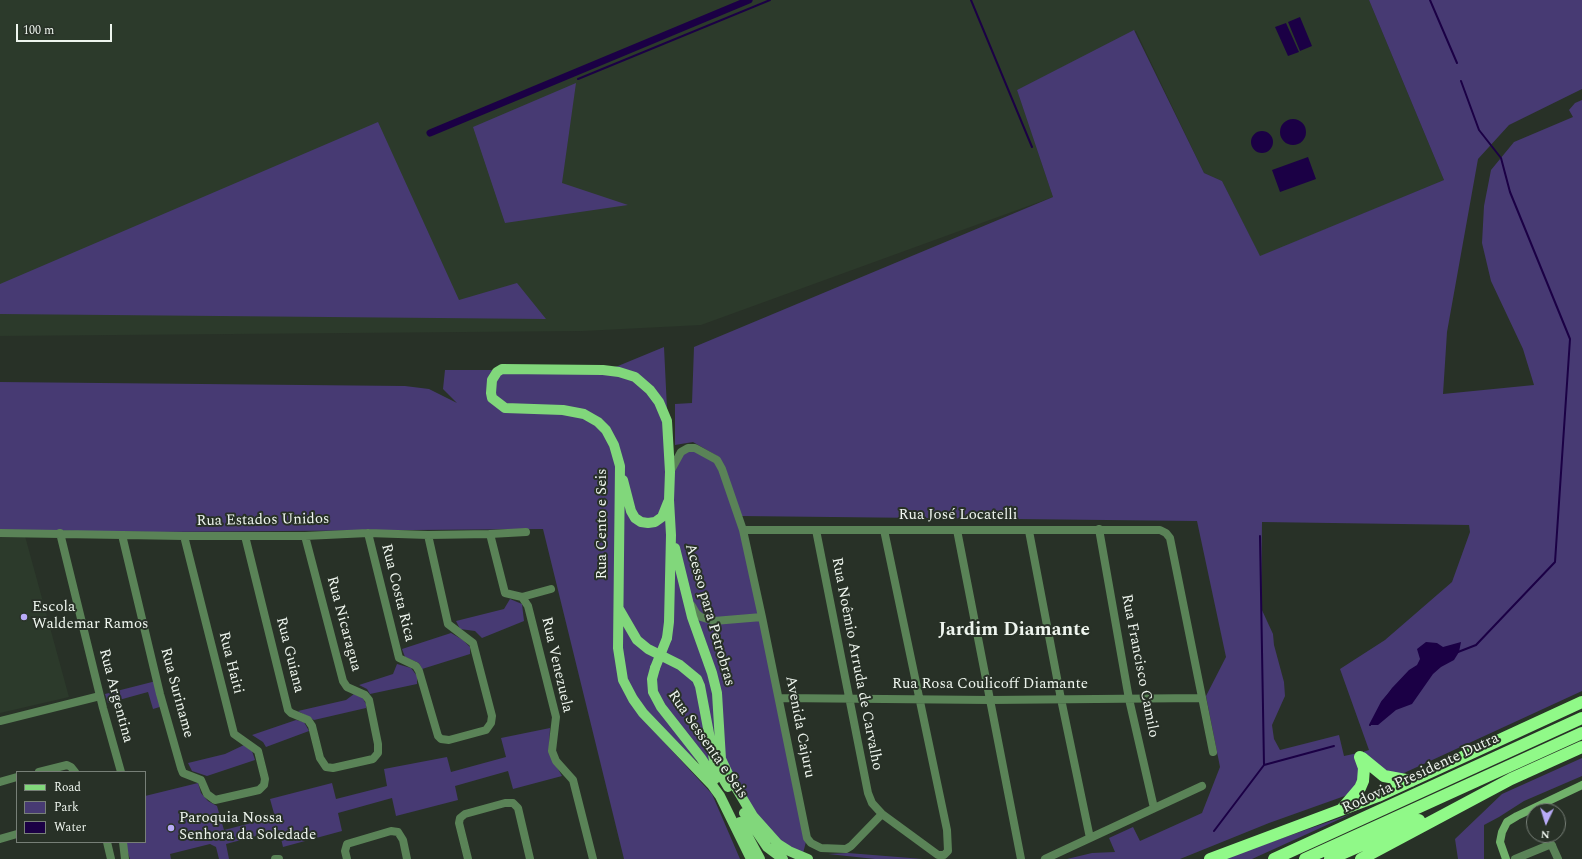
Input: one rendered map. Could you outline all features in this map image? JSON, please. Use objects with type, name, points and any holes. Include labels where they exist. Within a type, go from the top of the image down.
[{"type":"highway","points":[[1210,859],[1342,810],[1411,781],[1582,702]]},
{"type":"highway","name":"Rodovia Presidente Dutra","points":[[1274,859],[1582,718]]},
{"type":"highway","name":"Rodovia Presidente Dutra","points":[[1305,859],[1582,733]]},
{"type":"highway","points":[[1330,859],[1582,747]]},
{"type":"highway","points":[[1342,810],[1355,795],[1363,782],[1364,768],[1360,757],[1384,776],[1411,781]]},
{"type":"highway","points":[[1362,859],[1511,779]]},
{"type":"main road","name":"Acesso para Petrobras","points":[[505,408],[492,398],[490,393],[490,387],[494,375],[502,369],[603,370],[620,372],[635,377],[650,390],[659,402],[667,421],[670,472],[669,500],[671,535],[669,622],[667,638],[655,668]]},
{"type":"main road","name":"Rua Cento e Seis","points":[[505,408],[563,410],[584,414],[598,422],[606,430],[614,445],[620,466],[618,648],[624,680],[633,699],[643,713],[712,785],[720,796],[751,859]]},
{"type":"main road","points":[[620,466],[631,511],[641,522],[655,522],[662,517],[669,500]]},
{"type":"main road","name":"Acesso para Petrobras","points":[[671,535],[692,617],[712,673],[717,693],[721,759],[729,776],[753,816],[778,844],[788,851],[808,859]]},
{"type":"main road","points":[[618,608],[637,640],[648,649],[680,664],[697,679],[700,686],[714,765],[767,847],[783,859]]},
{"type":"main road","name":"Rua Sessenta e Seis","points":[[655,668],[652,679],[653,692],[661,707],[701,758],[725,792],[760,859]]},
{"type":"main road","points":[[1506,859],[1500,842],[1502,832],[1507,822],[1582,785]]},
{"type":"street","name":"Avenida Cajuru","points":[[670,472],[681,452],[688,448],[695,448],[716,460],[722,469],[743,530],[807,838],[811,843],[821,848],[846,849],[851,846],[882,814]]},
{"type":"street","name":"Rua Francisco Camilo","points":[[1099,529],[1129,699],[1154,808]]},
{"type":"street","name":"Rua José Locatelli","points":[[743,530],[1160,530],[1166,533],[1170,538],[1202,698]]},
{"type":"street","name":"Rua Noêmio Arruda de Carvalho","points":[[816,530],[848,699],[868,793],[872,803],[882,814]]},
{"type":"street","points":[[882,814],[938,855],[944,855],[948,851],[947,830],[884,530]]},
{"type":"street","points":[[957,530],[1021,859]]},
{"type":"street","points":[[1029,531],[1061,699],[1090,838]]},
{"type":"street","name":"Rua Estados Unidos","points":[[0,533],[305,536],[368,533],[428,535],[526,532]]},
{"type":"street","name":"Rua Costa Rica","points":[[368,533],[399,658],[416,666],[420,671],[438,736],[441,739],[449,740],[486,730],[491,724],[492,716],[473,643],[448,624],[428,535]]},
{"type":"street","name":"Rua Argentina","points":[[60,534],[100,696],[121,771]]},
{"type":"street","points":[[490,534],[505,593],[522,597],[551,589]]},
{"type":"street","name":"Rua Suriname","points":[[122,535],[159,688],[183,773],[200,780],[207,794],[215,800],[259,790],[264,785]]},
{"type":"street","name":"Rua Haiti","points":[[184,536],[234,734],[258,751],[266,779],[264,785]]},
{"type":"street","name":"Rua Guiana","points":[[246,536],[287,707],[291,713],[308,720],[312,726],[320,758],[326,767]]},
{"type":"street","name":"Rua Nicaragua","points":[[305,536],[343,681],[347,687],[365,694],[369,700],[378,744],[378,753],[373,759],[333,768],[326,767]]},
{"type":"street","points":[[686,592],[696,613],[707,620],[714,621],[762,617]]},
{"type":"street","name":"Rua Venezuela","points":[[522,597],[528,606],[555,711],[556,723],[552,740],[552,751],[556,761],[573,780],[592,859]]},
{"type":"street","points":[[0,721],[100,696]]},
{"type":"street","name":"Rua Rosa Coulicoff Diamante","points":[[779,698],[990,700],[1202,698]]},
{"type":"street","points":[[1202,698],[1213,752]]},
{"type":"street","points":[[43,771],[67,765],[74,771]]},
{"type":"street","points":[[0,782],[16,777]]},
{"type":"street","points":[[1045,859],[1202,786]]},
{"type":"street","points":[[468,859],[459,823],[460,818],[465,814],[505,803],[513,803],[518,808],[530,859]]},
{"type":"street","points":[[347,859],[345,851],[347,844],[391,831],[398,832],[403,840],[407,859]]},
{"type":"street","points":[[0,839],[16,834]]},
{"type":"street","points":[[106,843],[111,859]]},
{"type":"street","points":[[123,843],[125,859]]},
{"type":"street","points":[[1515,859],[1549,845],[1552,845],[1558,859]]},
{"type":"shaded area","points":[[0,0],[1369,0],[1444,180],[1260,257],[1222,181],[1204,173],[1136,31],[1017,90],[1053,197],[701,325],[583,331],[0,336]]},
{"type":"shaded area","name":"Escola Waldemar Ramos","points":[[0,536],[25,536],[69,697],[0,713]]},
{"type":"green space","points":[[1369,0],[1582,0],[1582,89],[1509,125],[1478,159],[1447,332],[1443,394],[1534,385],[1523,349],[1491,281],[1482,243],[1484,206],[1491,170],[1514,142],[1573,117],[1569,110],[1575,103],[1582,100],[1582,691],[1404,773],[1394,776],[1360,753],[1369,750],[1340,669],[1385,640],[1452,582],[1470,532],[1469,525],[1262,522],[1261,608],[1273,634],[1274,645],[1284,682],[1285,696],[1272,725],[1274,739],[1280,750],[1339,735],[1344,756],[1358,753],[1361,768],[1353,793],[1269,823],[1180,859],[1067,859],[1092,853],[1115,852],[1109,838],[1133,827],[1140,841],[1202,813],[1220,767],[1206,696],[1226,657],[1197,521],[740,516],[807,838],[802,857],[781,846],[731,779],[711,772],[642,718],[712,794],[740,859],[624,859],[543,529],[154,532],[0,530],[0,382],[405,386],[429,389],[457,403],[443,389],[445,370],[603,370],[618,366],[664,347],[670,471],[688,448],[719,457],[693,442],[675,445],[675,404],[692,403],[694,347],[1053,197],[1017,90],[1134,30],[1204,173],[1222,181],[1260,256],[1444,180]]},
{"type":"green space","points":[[576,83],[562,183],[628,205],[505,223],[473,127]]},
{"type":"green space","points":[[378,122],[459,300],[517,283],[546,319],[0,314],[0,284]]},
{"type":"green space","points":[[510,599],[522,604],[524,621],[482,638],[475,631],[460,629],[456,621],[504,609]]},
{"type":"green space","points":[[451,633],[463,640],[470,647],[470,654],[422,669],[419,663],[405,657],[402,649]]},
{"type":"green space","points":[[397,664],[411,668],[417,676],[417,684],[370,694],[367,689],[359,685],[393,674]]},
{"type":"green space","points":[[156,681],[163,706],[153,709],[148,692],[108,703],[105,694]]},
{"type":"green space","points":[[354,694],[362,697],[366,704],[366,708],[314,720],[298,711],[346,700]]},
{"type":"green space","points":[[296,720],[304,722],[309,731],[266,747],[263,742],[252,735]]},
{"type":"green space","points":[[550,728],[549,747],[551,757],[562,776],[513,789],[508,771],[455,786],[458,800],[396,816],[392,798],[338,813],[342,831],[283,847],[279,830],[226,844],[229,859],[219,859],[216,847],[210,844],[170,854],[171,859],[130,859],[127,850],[127,843],[146,843],[146,796],[198,783],[201,793],[208,801],[217,806],[224,830],[275,817],[270,799],[332,783],[336,799],[387,786],[384,769],[447,757],[451,772],[506,757],[501,738]]},
{"type":"green space","points":[[244,745],[252,751],[255,760],[207,776],[192,771],[188,763],[225,754]]},
{"type":"green space","points":[[1582,758],[1582,776],[1524,801],[1484,825],[1484,859],[1458,859],[1455,839],[1502,794]]},
{"type":"green space","points":[[1351,814],[1252,859],[1223,859]]},
{"type":"green space","points":[[848,853],[923,859],[875,859],[828,854]]},
{"type":"water","points":[[1300,17],[1312,46],[1300,51],[1288,22]]},
{"type":"water","points":[[1286,23],[1299,52],[1288,56],[1275,27]]},
{"type":"water","points":[[1293,119],[1302,123],[1306,132],[1302,141],[1293,145],[1284,141],[1280,132],[1284,123]]},
{"type":"water","points":[[1262,131],[1270,134],[1273,142],[1270,150],[1262,153],[1254,150],[1251,142],[1254,134]]},
{"type":"water","points":[[1308,157],[1316,179],[1280,192],[1272,170]]},
{"type":"water","points":[[1426,642],[1437,643],[1443,647],[1461,642],[1459,652],[1454,660],[1441,667],[1433,674],[1412,704],[1396,710],[1378,725],[1370,725],[1382,702],[1392,688],[1409,670],[1417,665],[1420,659],[1417,649]]},
{"type":"waterway","points":[[430,133],[749,0]]},
{"type":"waterway","points":[[578,79],[770,0]]},
{"type":"waterway","points":[[971,0],[1032,147]]},
{"type":"waterway","points":[[1430,0],[1457,63]]},
{"type":"waterway","points":[[1458,652],[1476,645],[1555,562],[1570,339],[1510,192],[1501,158],[1479,130],[1461,81]]},
{"type":"waterway","points":[[1260,536],[1264,765]]},
{"type":"waterway","points":[[1370,725],[1382,702],[1394,688]]},
{"type":"waterway","points":[[1214,831],[1264,765],[1334,746]]},
{"type":"place","name":"Escola Waldemar Ramos","points":[[24,617]]},
{"type":"place","name":"Paroquia Nossa Senhora da Soledade","points":[[171,828]]},
{"type":"district","name":"Jardim Diamante","points":[[1014,631]]}]
